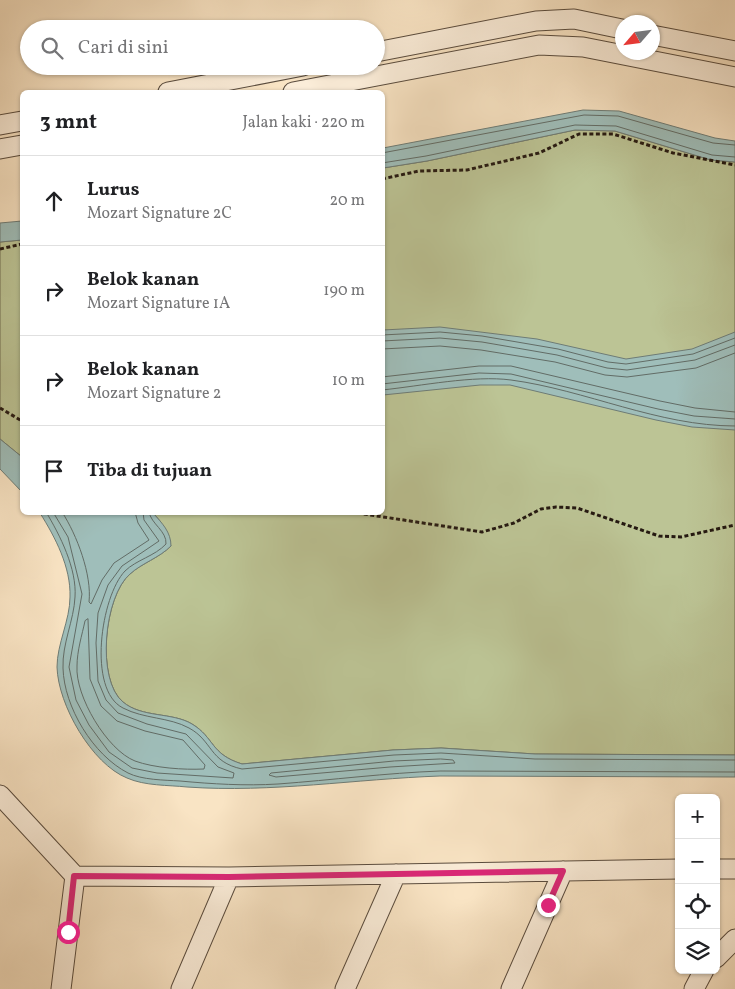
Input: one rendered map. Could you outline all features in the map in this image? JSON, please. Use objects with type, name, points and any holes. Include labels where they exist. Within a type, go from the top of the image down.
[{"type":"street","points":[[385,50],[536,21],[574,19],[615,28]]},
{"type":"street","points":[[660,37],[735,51]]},
{"type":"street","points":[[385,75],[539,45],[583,47],[735,77]]},
{"type":"street","points":[[178,90],[256,75]]},
{"type":"street","points":[[304,90],[383,75]]},
{"type":"street","points":[[0,125],[20,121]]},
{"type":"street","points":[[0,149],[20,145]]},
{"type":"street","points":[[0,795],[74,876],[229,877],[675,869]]},
{"type":"street","points":[[720,869],[735,869]]},
{"type":"street","points":[[511,989],[563,871]]},
{"type":"street","points":[[345,989],[396,874]]},
{"type":"street","points":[[61,989],[74,876]]},
{"type":"street","points":[[181,989],[229,877]]},
{"type":"street","points":[[720,954],[735,939]]},
{"type":"street","points":[[694,989],[702,974]]},
{"type":"path","points":[[385,177],[419,171],[467,170],[539,153],[579,134],[613,134],[673,153],[735,165]]},
{"type":"path","points":[[0,249],[20,244]]},
{"type":"path","points":[[0,408],[20,420]]},
{"type":"path","points":[[370,515],[482,532],[514,523],[541,509],[556,507],[577,508],[659,536],[681,537],[735,525]]},
{"type":"green space","points":[[575,130],[615,131],[711,160],[735,162],[735,755],[535,754],[441,748],[393,750],[242,764],[224,756],[192,724],[184,720],[139,711],[123,702],[114,691],[106,658],[109,618],[114,600],[121,585],[130,574],[171,546],[160,521],[155,515],[385,515],[385,168],[427,161]]},
{"type":"green space","points":[[20,240],[20,455],[0,439],[0,242]]},
{"type":"water","points":[[583,110],[619,111],[715,138],[735,141],[735,162],[711,160],[615,131],[575,130],[427,161],[385,168],[385,148]]},
{"type":"water","points":[[20,221],[20,240],[0,242],[0,223]]},
{"type":"water","points":[[440,327],[537,339],[626,359],[692,349],[735,332],[735,430],[692,427],[656,420],[510,385],[480,385],[385,395],[385,330]]},
{"type":"water","points":[[0,439],[20,455],[20,490],[0,469]]},
{"type":"water","points":[[41,515],[155,515],[163,524],[168,532],[171,546],[130,574],[121,585],[114,600],[109,618],[107,638],[106,658],[109,676],[114,691],[123,702],[148,713],[184,720],[192,724],[224,756],[242,764],[393,750],[441,748],[535,754],[735,755],[735,777],[440,776],[250,788],[187,787],[134,781],[114,771],[101,760],[79,732],[63,698],[57,667],[68,614],[70,586],[65,564]]},
{"type":"route","points":[[68,932],[74,876],[229,877],[563,871],[548,905]]}]
